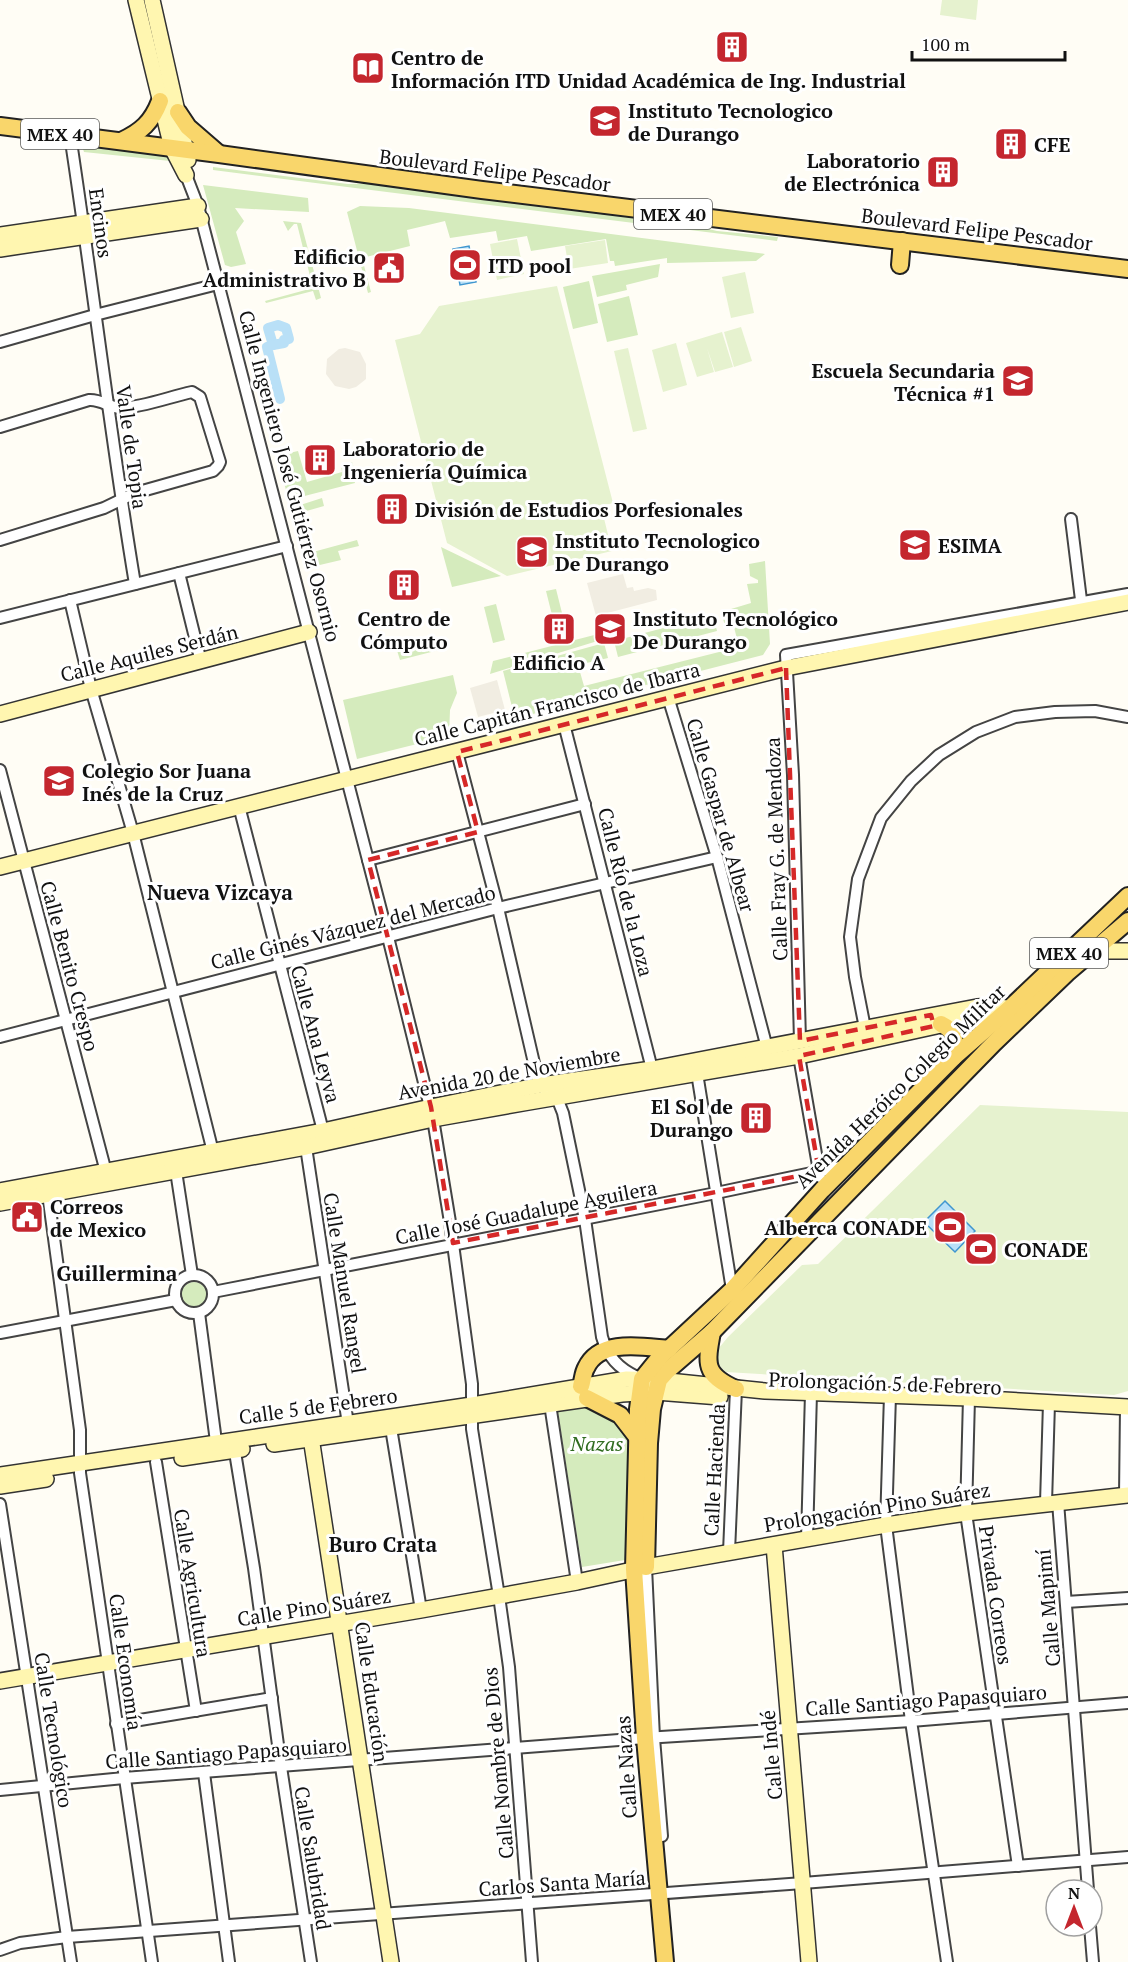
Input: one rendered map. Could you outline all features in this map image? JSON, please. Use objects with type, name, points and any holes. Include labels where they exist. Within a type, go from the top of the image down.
[{"type":"main road","points":[[121,141],[145,127],[160,101]]},
{"type":"main road","points":[[178,112],[197,136],[219,154]]},
{"type":"main road","name":"Boulevard Felipe Pescador","points":[[0,126],[494,192],[1126,270]]},
{"type":"main road","points":[[900,265],[902,241]]},
{"type":"main road","name":"Avenida Heróico Colegio Militar","points":[[649,1386],[669,1349],[732,1290],[846,1165],[954,1057],[1013,1014],[1090,944],[1128,896]]},
{"type":"main road","name":"Avenida Heróico Colegio Militar","points":[[649,1386],[712,1332],[1070,952],[1125,925]]},
{"type":"main road","points":[[935,1022],[953,1033],[954,1057]]},
{"type":"main road","points":[[712,1332],[708,1356],[712,1374],[736,1394]]},
{"type":"main road","points":[[637,1437],[613,1409],[584,1392],[586,1368],[596,1356],[605,1350],[627,1347],[669,1349]]},
{"type":"main road","points":[[640,1568],[637,1437],[649,1386]]},
{"type":"main road","points":[[640,1568],[649,1443],[649,1386]]},
{"type":"main road","name":"Calle Nazas","points":[[640,1568],[662,1893],[664,1962]]},
{"type":"street","points":[[136,0],[160,101],[179,149]]},
{"type":"street","points":[[152,0],[178,112],[179,149]]},
{"type":"street","name":"Encinos","points":[[70,135],[85,229],[95,315]]},
{"type":"street","name":"Calle Ingeniero José Gutiérrez Osornio","points":[[179,149],[188,161],[186,175],[199,212],[388,937],[432,1113],[453,1244]]},
{"type":"street","points":[[0,235],[85,229],[199,212]]},
{"type":"street","points":[[0,249],[85,229]]},
{"type":"street","points":[[0,339],[218,284]]},
{"type":"street","name":"Valle de Topia","points":[[95,315],[120,499],[135,584]]},
{"type":"street","points":[[0,427],[89,400],[112,407],[127,407],[192,392],[200,397],[220,462],[213,471],[135,493],[104,508],[0,540]]},
{"type":"street","points":[[1071,519],[1081,606],[1128,594]]},
{"type":"street","points":[[0,618],[287,546]]},
{"type":"street","points":[[179,573],[201,662]]},
{"type":"street","points":[[70,600],[91,689],[132,833],[213,1152]]},
{"type":"street","name":"Calle Capitán Francisco de Ibarra","points":[[0,867],[668,697],[786,662],[1081,606],[1128,602]]},
{"type":"street","name":"Calle Aquiles Serdán","points":[[0,714],[309,632]]},
{"type":"street","name":"Calle Fray G. de Mendoza","points":[[786,662],[793,775],[799,1049],[822,1190]]},
{"type":"street","name":"Calle Gaspar de Albear","points":[[668,697],[717,857],[766,1048]]},
{"type":"street","points":[[865,1028],[850,936],[858,879],[881,818],[911,781],[939,755],[976,732],[1015,717],[1055,712],[1095,711],[1128,717]]},
{"type":"street","name":"Calle Río de la Loza","points":[[564,724],[652,1069]]},
{"type":"street","points":[[457,752],[498,908],[537,1076],[541,1085],[557,1098],[563,1113],[585,1218],[599,1325],[605,1350],[616,1365],[649,1386]]},
{"type":"street","name":"Calle Benito Crespo","points":[[0,770],[106,1172]]},
{"type":"street","points":[[368,860],[585,804]]},
{"type":"street","name":"Calle Ana Leyva","points":[[239,807],[323,1131]]},
{"type":"street","name":"Calle Ginés Vázquez del Mercado","points":[[0,1037],[498,908],[717,857]]},
{"type":"street","points":[[1090,944],[1128,951]]},
{"type":"street","name":"Avenida 20 de Noviembre","points":[[0,1203],[306,1147],[541,1085],[652,1069],[766,1048],[799,1049],[865,1028],[1013,1014]]},
{"type":"street","name":"Avenida 20 de Noviembre","points":[[0,1191],[323,1131],[432,1113],[557,1098],[698,1073],[799,1049],[935,1022]]},
{"type":"street","points":[[698,1073],[732,1290]]},
{"type":"street","name":"Calle Manuel Rangel","points":[[306,1147],[348,1424]]},
{"type":"street","name":"Calle José Guadalupe Aguilera","points":[[213,1292],[716,1193],[846,1165]]},
{"type":"street","points":[[176,1172],[192,1275]]},
{"type":"street","name":"Calle Economía","points":[[48,1194],[80,1430],[80,1468],[152,1962]]},
{"type":"street","name":"Calle Nombre de Dios","points":[[453,1244],[472,1384],[472,1429],[509,1667],[532,1962]]},
{"type":"street","points":[[192,1275],[204,1278],[212,1286],[213,1292],[211,1303],[198,1313],[185,1311],[176,1300],[178,1284],[192,1275]]},
{"type":"street","points":[[0,1333],[176,1300]]},
{"type":"street","points":[[198,1313],[217,1447]]},
{"type":"street","name":"Calle 5 de Febrero","points":[[310,1434],[348,1424],[549,1404],[609,1381],[649,1386]]},
{"type":"street","name":"Prolongación 5 de Febrero","points":[[649,1386],[736,1394],[1127,1411]]},
{"type":"street","name":"Calle 5 de Febrero","points":[[0,1486],[80,1468],[310,1434],[391,1428],[472,1410],[584,1392]]},
{"type":"street","name":"Calle Hacienda","points":[[729,1552],[736,1394]]},
{"type":"street","points":[[807,1539],[811,1397]]},
{"type":"street","points":[[890,1400],[886,1525],[911,1721],[947,1962]]},
{"type":"street","name":"Privada Correos","points":[[969,1403],[966,1513],[1018,1866]]},
{"type":"street","points":[[549,1404],[577,1582]]},
{"type":"street","name":"Calle Mapimí","points":[[1049,1407],[1052,1503],[1066,1602],[1087,1878]]},
{"type":"street","points":[[1126,1495],[1127,1411]]},
{"type":"street","points":[[391,1428],[421,1610]]},
{"type":"street","name":"Calle Educación","points":[[310,1434],[341,1624],[391,1962]]},
{"type":"street","name":"Calle Salubridad","points":[[233,1445],[254,1568],[311,1962]]},
{"type":"street","name":"Calle 5 de Febrero","points":[[0,1475],[156,1462],[217,1447]]},
{"type":"street","name":"Calle Agricultura","points":[[156,1462],[196,1711]]},
{"type":"street","name":"Prolongación Pino Suárez","points":[[640,1568],[886,1525],[966,1513],[1126,1495]]},
{"type":"street","name":"Calle Tecnológico","points":[[0,1504],[71,1962]]},
{"type":"street","name":"Calle Indé","points":[[774,1545],[809,1962]]},
{"type":"street","name":"Calle Pino Suárez","points":[[0,1681],[421,1610],[577,1582],[640,1568]]},
{"type":"street","points":[[1066,1602],[1128,1598]]},
{"type":"street","points":[[116,1724],[272,1698]]},
{"type":"street","name":"Calle Santiago Papasquiaro","points":[[0,1790],[124,1778],[1128,1703]]},
{"type":"street","points":[[204,1773],[229,1962]]},
{"type":"street","name":"Carlos Santa María","points":[[0,1950],[20,1942],[67,1937],[803,1884],[1128,1857]]},
{"type":"street","points":[[662,1893],[671,1962]]},
{"type":"street","points":[[1091,1938],[1093,1962]]},
{"type":"highlighted area","points":[[786,668],[800,1041],[931,1015],[934,1026],[799,1056],[819,1172],[453,1243],[431,1107],[368,860],[478,832],[457,752]]},
{"type":"green space","points":[[942,0],[978,0],[976,20],[940,15]]},
{"type":"green space","points":[[82,146],[169,156],[170,161],[84,152]]},
{"type":"green space","points":[[213,167],[348,184],[389,183],[680,222],[717,231],[778,237],[777,241],[213,170]]},
{"type":"green space","points":[[203,185],[308,198],[309,212],[235,208],[244,221],[236,232],[246,264],[231,267],[225,265]]},
{"type":"green space","points":[[360,206],[409,208],[765,254],[756,261],[667,263],[667,258],[615,266],[614,261],[610,261],[606,239],[531,251],[527,236],[498,241],[496,231],[450,238],[445,221],[407,230],[410,246],[362,258],[371,292],[368,293],[347,212]]},
{"type":"green space","points":[[283,221],[301,223],[321,298],[316,300],[313,291],[266,303],[265,301],[313,288],[297,224],[294,224],[288,231]]},
{"type":"green space","points":[[517,239],[524,274],[497,280],[490,244]]},
{"type":"green space","points":[[605,240],[608,263],[569,269],[565,246]]},
{"type":"green space","points":[[660,264],[658,277],[626,285],[627,290],[597,297],[592,276]]},
{"type":"green space","points":[[745,272],[754,313],[731,318],[722,277]]},
{"type":"green space","points":[[589,281],[598,323],[573,329],[563,287]]},
{"type":"green space","points":[[557,286],[613,503],[601,506],[612,551],[507,576],[447,543],[395,340],[420,334],[439,306]]},
{"type":"green space","points":[[629,296],[638,335],[607,342],[598,304]]},
{"type":"green space","points":[[741,327],[752,361],[734,367],[724,332]]},
{"type":"green space","points":[[722,332],[733,367],[715,372],[707,348],[714,372],[697,377],[686,343]]},
{"type":"green space","points":[[676,343],[687,385],[663,392],[652,350]]},
{"type":"green space","points":[[628,348],[647,429],[633,432],[614,351]]},
{"type":"green space","points":[[298,451],[307,482],[342,472],[341,465],[352,462],[357,478],[354,479],[355,483],[289,500],[276,456]]},
{"type":"green space","points":[[322,498],[324,506],[303,512],[313,552],[357,540],[359,546],[338,551],[341,560],[307,568],[291,508]]},
{"type":"green space","points":[[441,547],[501,576],[452,587]]},
{"type":"green space","points":[[765,561],[770,644],[763,655],[521,717],[514,715],[503,671],[604,643],[608,658],[578,665],[584,686],[739,647],[734,627],[726,629],[721,612],[751,603],[747,584],[758,583],[758,580],[750,576],[749,564]]},
{"type":"green space","points":[[556,589],[565,625],[555,627],[546,591]]},
{"type":"green space","points":[[496,604],[505,640],[493,643],[484,607]]},
{"type":"green space","points":[[713,615],[717,631],[618,657],[614,641]]},
{"type":"green space","points":[[602,633],[604,639],[490,674],[493,661]]},
{"type":"green space","points":[[409,637],[412,647],[437,642],[439,650],[400,660],[394,641]]},
{"type":"green space","points":[[453,675],[457,693],[450,710],[449,736],[357,759],[343,700]]},
{"type":"green space","name":"CONADE","points":[[980,1105],[1128,1112],[1128,1391],[1114,1395],[726,1372],[721,1368],[714,1354],[728,1337],[802,1265],[818,1264]]},
{"type":"green space","points":[[194,1282],[203,1286],[207,1295],[203,1304],[194,1308],[185,1304],[181,1295],[185,1286]]},
{"type":"green space","name":"Nazas","points":[[596,1405],[629,1431],[628,1547],[625,1560],[582,1567],[557,1407]]},
{"type":"shaded area","points":[[345,348],[360,352],[366,364],[366,379],[356,387],[349,389],[335,386],[326,374],[327,359],[339,349]]},
{"type":"shaded area","points":[[623,574],[627,588],[633,587],[634,591],[648,588],[656,590],[657,600],[596,616],[587,583]]},
{"type":"shaded area","points":[[497,680],[505,710],[478,717],[470,688]]},
{"type":"water","name":"ITD pool","points":[[469,246],[476,282],[460,285],[453,249]]},
{"type":"water","name":"Alberca CONADE","points":[[945,1201],[975,1231],[955,1252],[924,1222]]},
{"type":"waterway","points":[[278,325],[286,328],[289,339],[284,340],[284,343],[273,345],[268,328],[278,325]]},
{"type":"waterway","points":[[273,345],[267,347],[280,399]]},
{"type":"place","name":"Unidad Académica de Ing. Industrial","points":[[732,47]]},
{"type":"place","name":"Centro de Información ITD","points":[[368,68]]},
{"type":"place","name":"Instituto Tecnologico de Durango","points":[[605,121]]},
{"type":"place","name":"CFE","points":[[1011,144]]},
{"type":"place","name":"Laboratorio de Electrónica","points":[[943,172]]},
{"type":"place","name":"ITD pool","points":[[465,265]]},
{"type":"place","name":"Edificio Administrativo B","points":[[389,268]]},
{"type":"place","name":"Escuela Secundaria Técnica #1","points":[[1018,381]]},
{"type":"place","name":"Laboratorio de Ingeniería Química","points":[[320,460]]},
{"type":"place","name":"División de Estudios Porfesionales","points":[[392,509]]},
{"type":"place","name":"ESIMA","points":[[915,545]]},
{"type":"place","name":"Instituto Tecnologico De Durango","points":[[532,552]]},
{"type":"place","name":"Centro de Cómputo","points":[[404,585]]},
{"type":"place","name":"Edificio A","points":[[559,629]]},
{"type":"place","name":"Instituto Tecnológico De Durango","points":[[610,629]]},
{"type":"place","name":"Colegio Sor Juana Inés de la Cruz","points":[[59,781]]},
{"type":"place","name":"El Sol de Durango","points":[[756,1118]]},
{"type":"place","name":"Correos de Mexico","points":[[27,1217]]},
{"type":"place","name":"Alberca CONADE","points":[[950,1227]]},
{"type":"place","name":"CONADE","points":[[981,1249]]},
{"type":"district","name":"Nueva Vizcaya","points":[[220,892]]},
{"type":"district","name":"Guillermina","points":[[117,1273]]},
{"type":"district","name":"Buro Crata","points":[[383,1544]]}]
